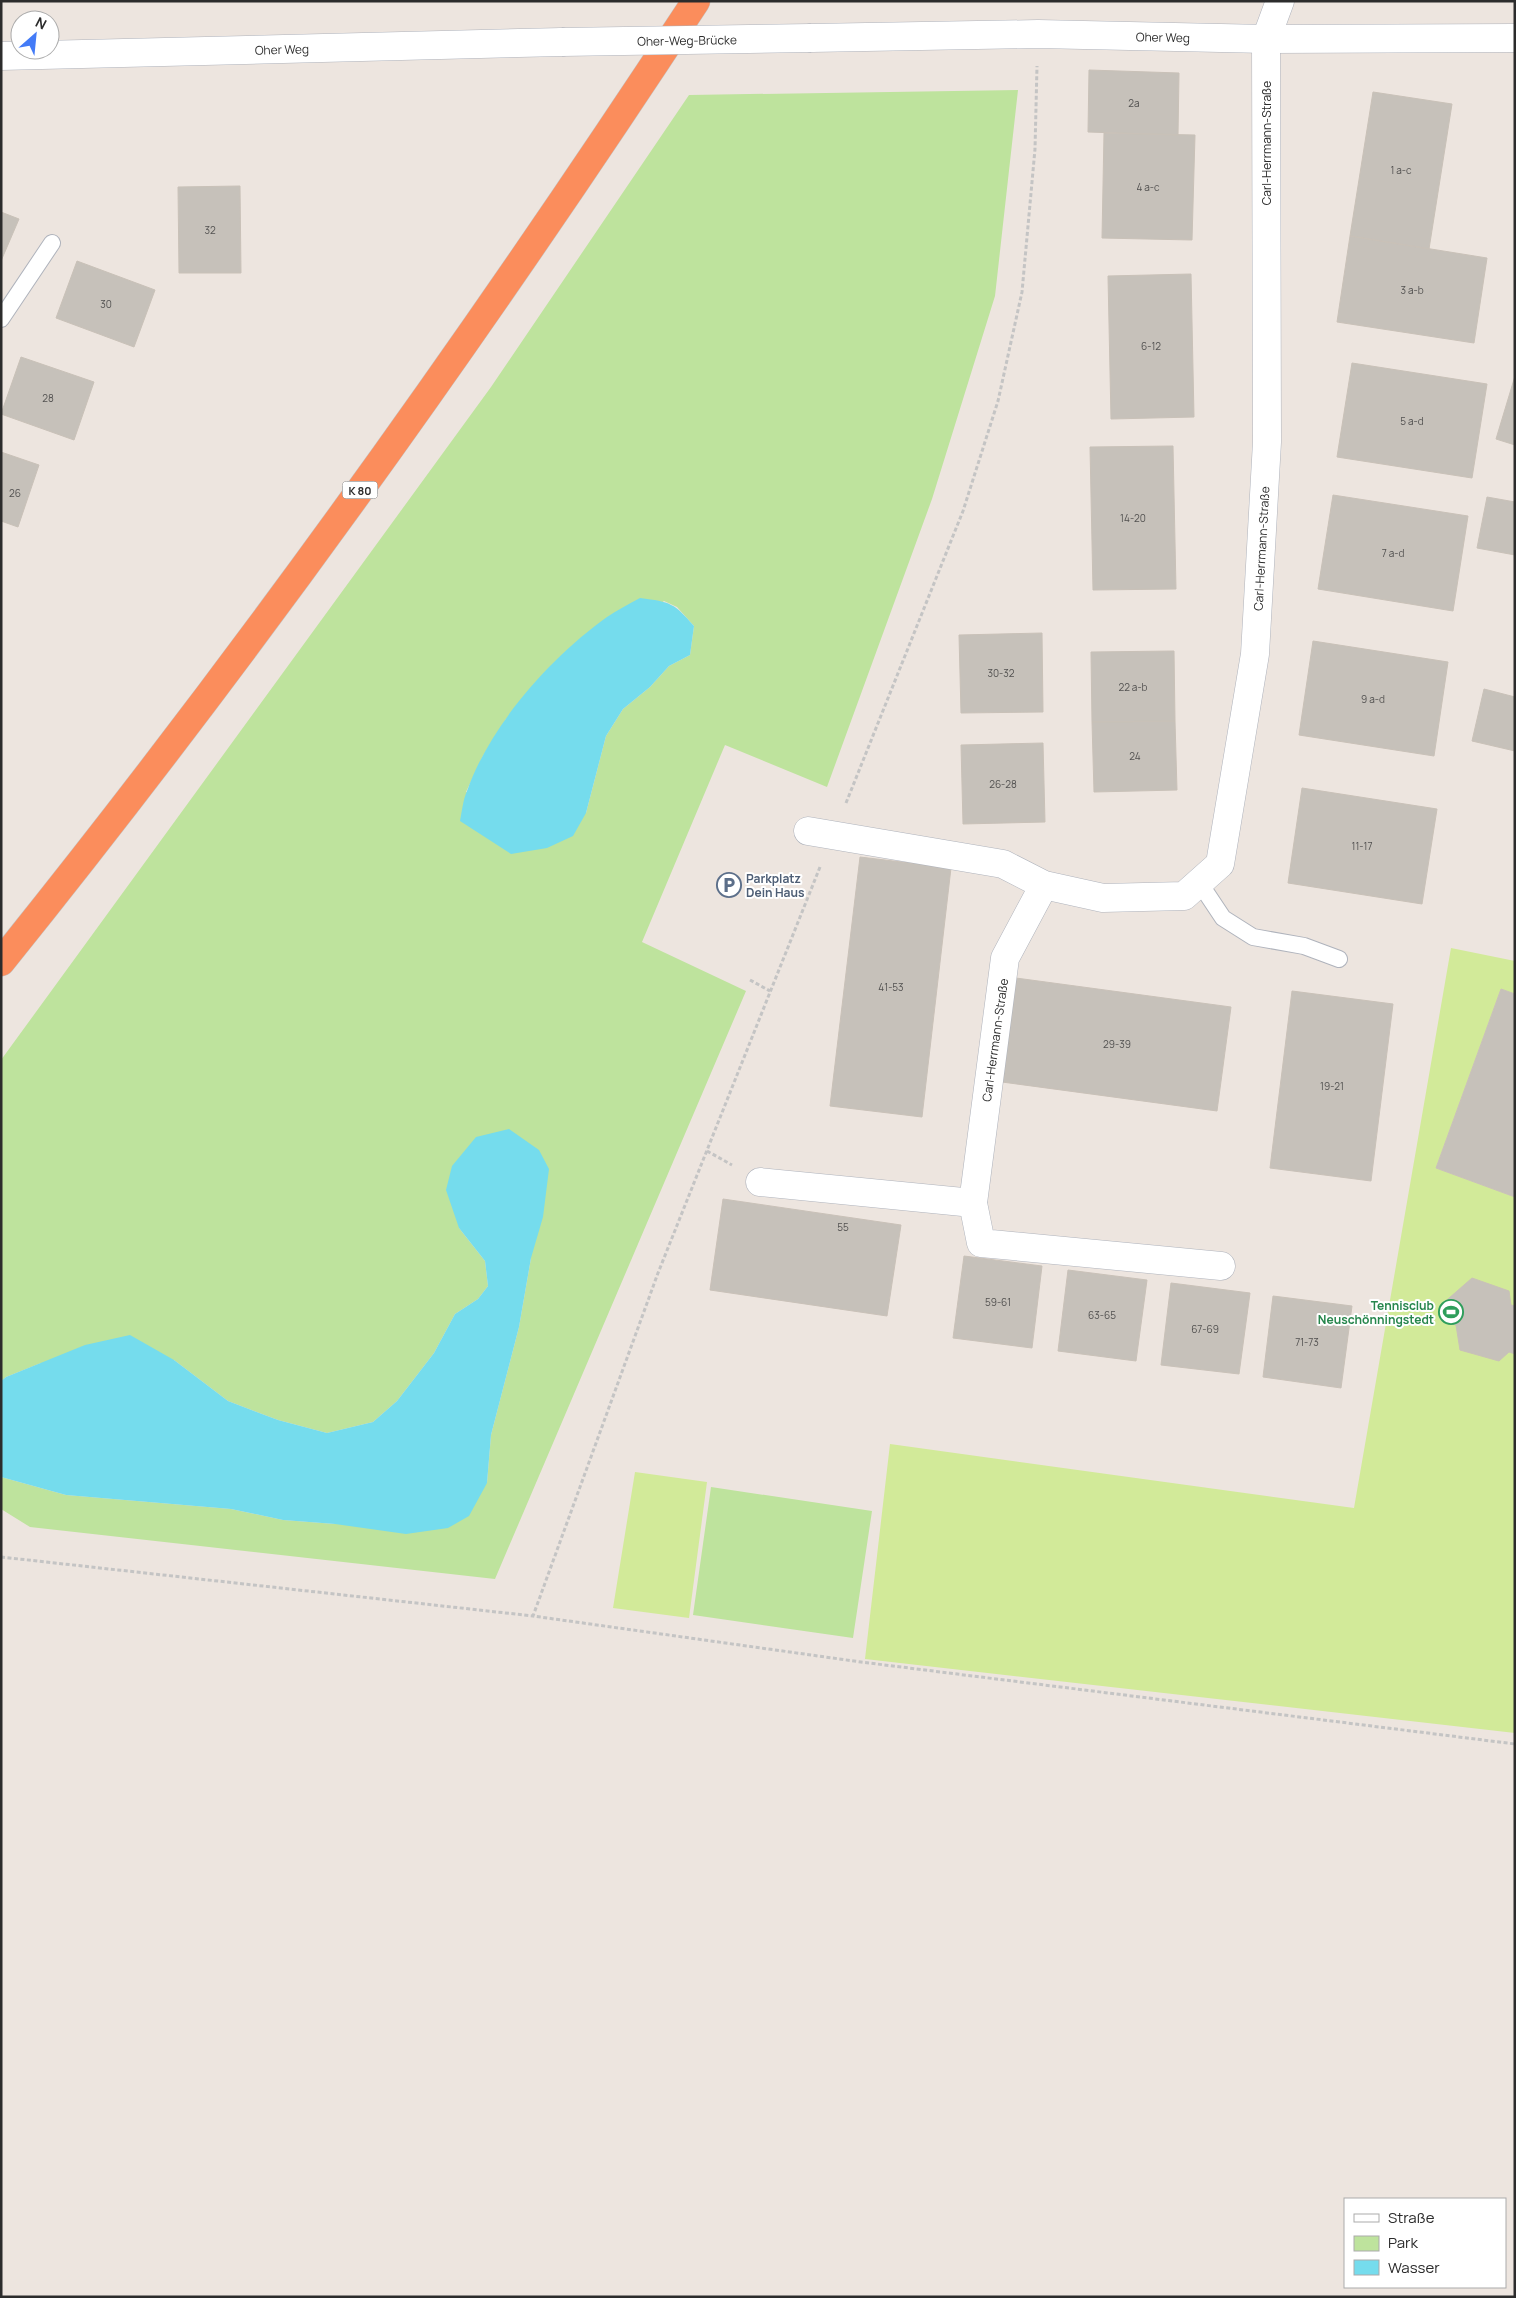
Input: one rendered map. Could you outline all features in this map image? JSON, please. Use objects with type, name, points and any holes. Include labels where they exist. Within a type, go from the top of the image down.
[{"type":"highway","name":"K 80","points":[[1,962],[205,701],[429,396],[596,153],[696,1]]},
{"type":"street","points":[[1266,39],[1280,1]]},
{"type":"street","name":"Oher Weg","points":[[811,38],[1038,34],[1266,39],[1515,38]]},
{"type":"street","name":"Oher-Weg-Brücke","points":[[562,42],[811,38]]},
{"type":"street","name":"Carl-Herrmann-Straße","points":[[821,833],[1003,864],[1044,885],[1103,898],[1184,896],[1220,864],[1255,654],[1267,442],[1266,39]]},
{"type":"street","name":"Oher Weg","points":[[1,56],[562,42]]},
{"type":"street","name":"Carl-Herrmann-Straße","points":[[1044,885],[1006,958],[972,1203],[981,1243],[1221,1266]]},
{"type":"street","points":[[760,1182],[972,1203]]},
{"type":"lane","points":[[1,319],[52,243]]},
{"type":"lane","points":[[1199,882],[1223,918],[1253,937],[1304,946],[1339,959]]},
{"type":"path","points":[[533,1616],[658,1273],[770,992],[821,833],[892,692],[963,511],[998,401],[1022,292],[1035,149],[1038,34]]},
{"type":"path","points":[[750,980],[770,992]]},
{"type":"path","points":[[1,1557],[533,1616],[861,1662],[1515,1744]]},
{"type":"green space","points":[[1018,90],[995,296],[932,499],[827,787],[725,745],[642,942],[746,991],[495,1579],[30,1527],[1,1509],[1,1477],[66,1495],[231,1509],[283,1520],[335,1524],[487,1483],[491,1435],[519,1327],[531,1258],[459,1228],[485,1261],[488,1286],[478,1299],[455,1314],[434,1353],[397,1401],[373,1422],[327,1433],[278,1420],[228,1401],[174,1360],[41,1363],[6,1377],[1,1381],[1,1060],[491,387],[689,95]],"holes":[[[664,601],[677,607],[694,626],[690,655],[669,666],[650,687],[623,709],[606,736],[586,813],[466,792],[483,756],[506,719]]]},
{"type":"green space","name":"Tennisclub Neuschönningstedt","points":[[1451,948],[1515,961],[1515,994],[1501,989],[1436,1168],[1515,1197],[1515,1733],[865,1659],[890,1444],[1354,1508]]},
{"type":"green space","points":[[635,1472],[707,1482],[689,1618],[613,1608]]},
{"type":"green space","points":[[711,1487],[872,1511],[853,1638],[693,1615]]},
{"type":"water","points":[[640,598],[671,605],[681,612],[694,626],[690,655],[669,666],[650,687],[623,709],[606,736],[586,813],[573,836],[547,848],[511,854],[460,821],[466,794],[477,766],[507,717],[544,672],[586,633],[611,614]]},
{"type":"water","points":[[509,1129],[539,1150],[549,1169],[543,1217],[531,1258],[519,1327],[491,1435],[487,1483],[469,1516],[448,1528],[406,1534],[335,1524],[283,1520],[231,1509],[66,1495],[1,1477],[1,1381],[6,1377],[85,1345],[130,1335],[174,1360],[228,1401],[278,1420],[327,1433],[373,1422],[397,1401],[434,1353],[455,1314],[478,1299],[488,1286],[485,1261],[459,1228],[446,1190],[452,1166],[476,1137]]},
{"type":"building","points":[[1089,70],[1179,73],[1178,135],[1088,132]]},
{"type":"building","points":[[1373,92],[1452,104],[1429,249],[1350,236]]},
{"type":"building","points":[[1104,133],[1195,135],[1192,240],[1102,238]]},
{"type":"building","points":[[240,186],[241,273],[179,273],[178,187]]},
{"type":"building","points":[[1,212],[19,219],[1,261]]},
{"type":"building","points":[[1350,236],[1487,258],[1474,343],[1337,322]]},
{"type":"building","points":[[77,261],[155,290],[134,347],[56,318]]},
{"type":"building","points":[[1191,274],[1194,417],[1111,419],[1108,276]]},
{"type":"building","points":[[21,357],[94,382],[74,440],[1,414]]},
{"type":"building","points":[[1352,363],[1487,384],[1472,478],[1337,457]]},
{"type":"building","points":[[1515,376],[1515,445],[1496,439]]},
{"type":"building","points":[[1173,446],[1176,589],[1093,590],[1090,447]]},
{"type":"building","points":[[1,452],[39,465],[18,527],[1,521]]},
{"type":"building","points":[[1333,495],[1468,516],[1453,611],[1318,589]]},
{"type":"building","points":[[1487,497],[1515,502],[1515,555],[1477,548]]},
{"type":"building","points":[[1042,633],[1043,712],[961,713],[959,635]]},
{"type":"building","points":[[1313,641],[1448,662],[1434,756],[1299,735]]},
{"type":"building","points":[[1174,651],[1175,721],[1092,722],[1091,652]]},
{"type":"building","points":[[1484,689],[1515,697],[1515,751],[1472,741]]},
{"type":"building","points":[[1175,721],[1177,790],[1094,792],[1092,722]]},
{"type":"building","points":[[1043,743],[1045,822],[963,824],[961,745]]},
{"type":"building","points":[[1302,788],[1437,809],[1422,904],[1288,883]]},
{"type":"building","points":[[860,857],[951,868],[922,1117],[830,1106]]},
{"type":"building","points":[[1016,978],[1231,1007],[1217,1111],[1002,1082]]},
{"type":"building","points":[[1501,989],[1515,994],[1515,1197],[1436,1168]]},
{"type":"building","points":[[1292,991],[1393,1004],[1371,1181],[1270,1168]]},
{"type":"building","points":[[723,1199],[901,1225],[887,1316],[710,1290]]},
{"type":"building","points":[[964,1256],[1042,1266],[1032,1348],[953,1338]]},
{"type":"building","points":[[1068,1270],[1147,1280],[1136,1361],[1058,1351]]},
{"type":"building","points":[[1472,1278],[1509,1291],[1511,1305],[1515,1306],[1515,1354],[1509,1352],[1499,1361],[1460,1350],[1456,1325],[1442,1321],[1440,1306]]},
{"type":"building","points":[[1171,1283],[1250,1293],[1239,1374],[1161,1365]]},
{"type":"building","points":[[1273,1296],[1352,1306],[1341,1388],[1263,1377]]},
{"type":"place","name":"Parkplatz Dein Haus","points":[[729,885]]},
{"type":"place","name":"Tennisclub Neuschönningstedt","points":[[1451,1312]]}]
